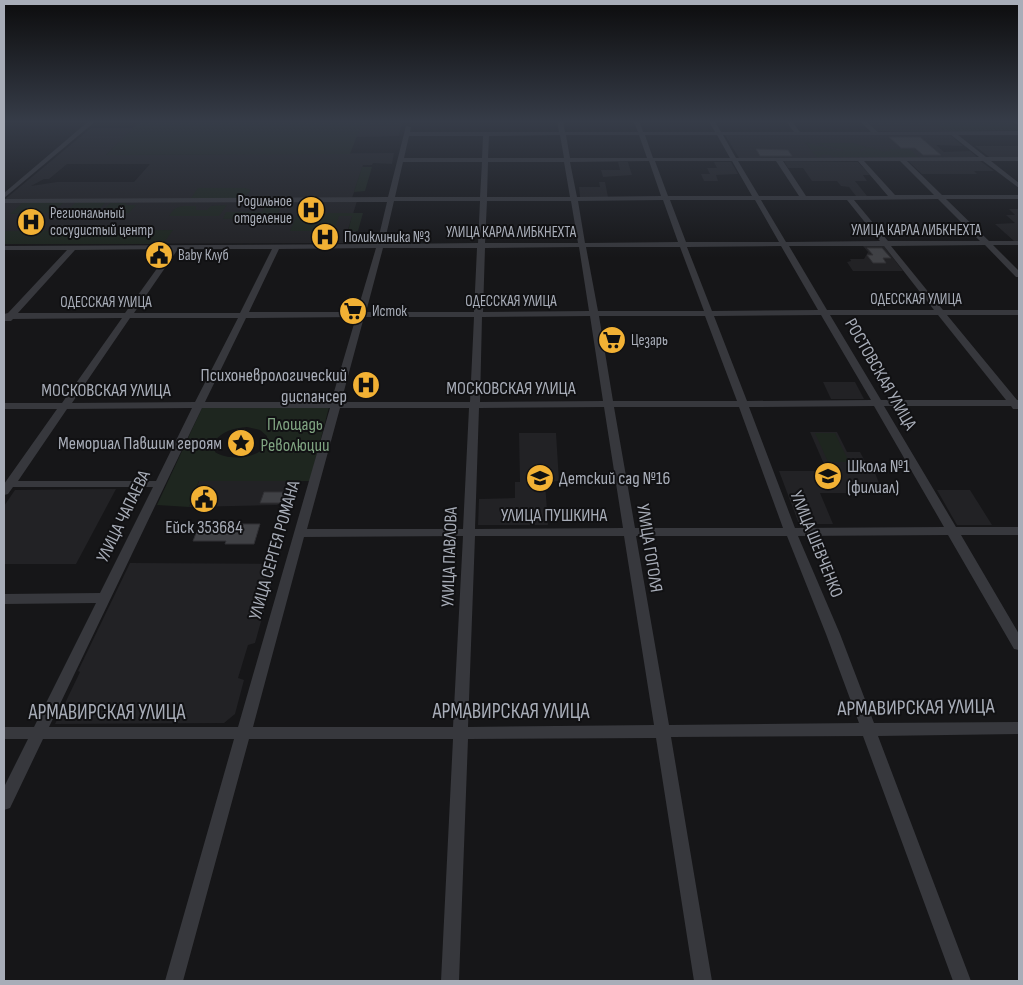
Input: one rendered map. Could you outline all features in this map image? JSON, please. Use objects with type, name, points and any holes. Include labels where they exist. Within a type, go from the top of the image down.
[{"type":"street","points":[[4,196],[40,166]]},
{"type":"street","name":"УЛИЦА СЕРГЕЯ РОМАНА","points":[[174,981],[361,315],[380,246],[399,166]]},
{"type":"street","name":"УЛИЦА ПАВЛОВА","points":[[450,981],[484,166]]},
{"type":"street","name":"УЛИЦА ГОГОЛЯ","points":[[568,166],[703,981]]},
{"type":"street","name":"УЛИЦА ШЕВЧЕНКО","points":[[653,166],[791,532],[833,634],[962,981]]},
{"type":"street","name":"РОСТОВСКАЯ УЛИЦА","points":[[739,166],[1019,645]]},
{"type":"street","points":[[782,166],[804,198]]},
{"type":"street","points":[[865,166],[894,198]]},
{"type":"street","points":[[908,166],[1019,276]]},
{"type":"street","points":[[995,166],[1019,186]]},
{"type":"street","points":[[4,201],[1019,197]]},
{"type":"street","points":[[849,198],[1017,405]]},
{"type":"street","name":"УЛИЦА КАРЛА ЛИБКНЕХТА","points":[[4,248],[1019,243]]},
{"type":"street","name":"УЛИЦА ЧАПАЕВА","points":[[4,803],[277,246]]},
{"type":"street","points":[[4,324],[7,316],[74,247]]},
{"type":"street","points":[[6,488],[176,247]]},
{"type":"street","name":"ОДЕССКАЯ УЛИЦА","points":[[7,316],[1019,312]]},
{"type":"street","name":"МОСКОВСКАЯ УЛИЦА","points":[[4,406],[878,403],[1017,405]]},
{"type":"street","points":[[6,488],[161,484]]},
{"type":"street","name":"УЛИЦА ПУШКИНА","points":[[300,533],[1019,531]]},
{"type":"street","points":[[4,599],[104,598]]},
{"type":"street","name":"АРМАВИРСКАЯ УЛИЦА","points":[[4,733],[460,733],[1019,728]]},
{"type":"shaded area","points":[[45,166],[65,166],[49,179],[44,179],[31,186],[57,182],[134,182],[148,166],[363,166],[352,198],[357,201],[348,230],[356,231],[353,243],[4,244],[4,200]]},
{"type":"shaded area","points":[[619,166],[629,166],[632,175],[603,177],[601,170],[620,170]]},
{"type":"shaded area","points":[[716,166],[733,166],[738,174],[716,175],[718,181],[704,181],[701,174],[710,174],[707,168],[717,168]]},
{"type":"shaded area","points":[[787,166],[862,166],[870,175],[863,175],[867,181],[855,181],[867,196],[856,196],[849,187],[841,186],[837,181],[812,181],[803,168],[788,168]]},
{"type":"shaded area","points":[[913,166],[987,166],[994,171],[974,171],[977,174],[922,174]]},
{"type":"shaded area","points":[[599,182],[605,182],[608,197],[580,197],[579,187],[600,187]]},
{"type":"shaded area","points":[[1009,209],[1019,209],[1019,241],[1014,241],[995,224],[1015,223],[1006,215],[1015,215]]},
{"type":"shaded area","points":[[863,246],[884,246],[903,271],[853,271],[847,262],[851,261],[850,259],[864,259],[868,252]]},
{"type":"shaded area","points":[[823,382],[855,382],[864,399],[831,399]]},
{"type":"shaded area","name":"Школа №1 (филиал)","points":[[810,432],[837,432],[847,452],[860,452],[871,473],[875,473],[883,493],[820,493],[833,524],[799,524],[779,471],[827,471]]},
{"type":"shaded area","name":"Детский сад №16","points":[[519,433],[556,433],[559,481],[545,482],[548,525],[478,525],[479,499],[515,498],[515,482],[520,482]]},
{"type":"shaded area","points":[[199,481],[290,481],[285,496],[288,497],[287,499],[277,505],[189,507]]},
{"type":"shaded area","points":[[116,489],[76,564],[4,564],[4,506],[15,490]]},
{"type":"shaded area","points":[[937,490],[970,490],[992,525],[957,525]]},
{"type":"shaded area","points":[[130,563],[277,564],[255,643],[248,645],[238,678],[244,680],[235,714],[224,723],[55,724],[80,672],[78,671]]},
{"type":"green space","points":[[362,167],[372,167],[365,191],[354,192]]},
{"type":"green space","points":[[198,188],[245,188],[251,190],[241,197],[191,198]]},
{"type":"green space","points":[[23,202],[64,202],[52,213],[10,214]]},
{"type":"green space","points":[[76,202],[105,203],[96,213],[65,213]]},
{"type":"green space","points":[[110,203],[136,205],[129,213],[101,213]]},
{"type":"green space","points":[[267,203],[283,203],[276,217],[223,219],[226,212],[262,212]]},
{"type":"green space","points":[[227,205],[219,216],[169,216],[174,209],[180,206],[196,206],[196,210],[207,210],[211,206]]},
{"type":"green space","points":[[298,213],[363,213],[358,231],[348,231],[352,216],[339,216],[334,231],[290,231]]},
{"type":"green space","points":[[173,230],[163,244],[4,244],[4,231]]},
{"type":"green space","name":"Площадь Революции","points":[[329,407],[310,481],[199,481],[189,507],[157,505],[202,408]],"holes":[[[247,427],[260,430],[267,436],[266,444],[262,450],[255,454],[229,457],[215,452],[214,442],[217,438],[233,429]]]},
{"type":"green space","points":[[815,433],[835,433],[849,462],[828,462]]},
{"type":"building","points":[[867,248],[882,248],[891,258],[883,258],[886,263],[873,263],[867,255],[873,255]]},
{"type":"building","points":[[264,492],[287,492],[283,503],[260,503]]},
{"type":"building","points":[[232,524],[260,524],[254,544],[225,544],[226,541],[193,541],[198,528],[230,528]]},
{"type":"place","name":"Родильное отделение","points":[[311,210]]},
{"type":"place","name":"Региональный сосудистый центр","points":[[31,222]]},
{"type":"place","name":"Поликлиника №3","points":[[325,237]]},
{"type":"place","name":"Baby Клуб","points":[[159,255]]},
{"type":"place","name":"Исток","points":[[353,311]]},
{"type":"place","name":"Цезарь","points":[[612,340]]},
{"type":"place","name":"Психоневрологический диспансер","points":[[366,385]]},
{"type":"place","name":"Мемориал Павшим героям","points":[[241,443]]},
{"type":"place","name":"Школа №1 (филиал)","points":[[828,476]]},
{"type":"place","name":"Детский сад №16","points":[[540,478]]},
{"type":"place","name":"Ейск 353684","points":[[204,499]]}]
